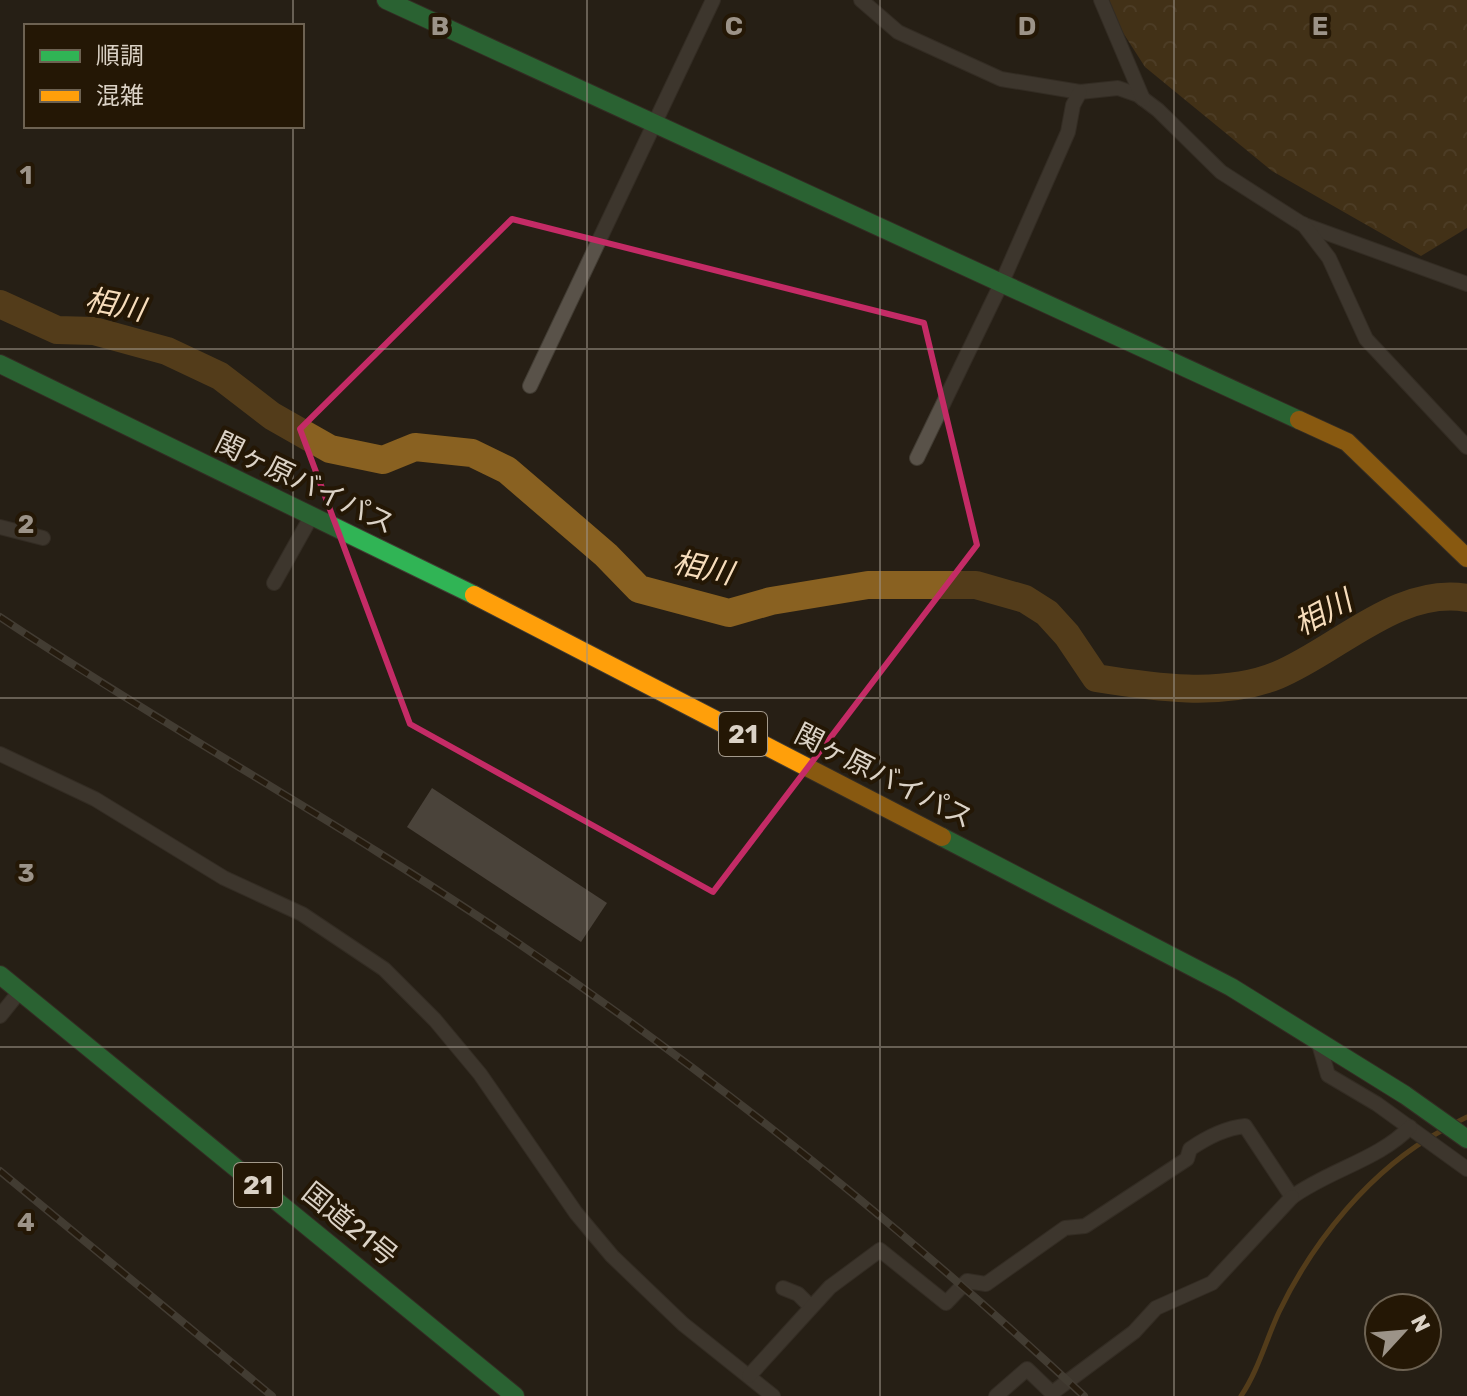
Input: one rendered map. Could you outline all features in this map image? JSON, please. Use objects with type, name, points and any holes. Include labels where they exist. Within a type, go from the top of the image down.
[{"type":"main road","points":[[386,0],[1002,282],[1178,367],[1347,442],[1467,558]]},
{"type":"main road","name":"関ヶ原バイパス","points":[[0,364],[467,592],[1135,937],[1317,1038],[1467,1139]]},
{"type":"main road","name":"国道21号","points":[[0,975],[515,1396]]},
{"type":"street","points":[[530,386],[713,0]]},
{"type":"street","points":[[861,0],[898,32],[1001,79],[1080,92],[1118,88],[1144,99],[1221,172],[1302,224],[1467,284]]},
{"type":"street","points":[[1101,0],[1144,99]]},
{"type":"street","points":[[917,458],[1002,282],[1068,132],[1073,105],[1080,92]]},
{"type":"street","points":[[1302,224],[1329,258],[1366,339],[1467,447]]},
{"type":"street","points":[[274,583],[311,517]]},
{"type":"street","points":[[0,527],[43,538]]},
{"type":"street","points":[[0,754],[95,799],[219,875],[302,914],[384,969],[435,1020],[480,1074],[576,1213],[612,1256],[683,1324],[773,1396]]},
{"type":"street","points":[[0,1016],[20,991]]},
{"type":"street","points":[[1317,1038],[1328,1075],[1410,1127],[1467,1169]]},
{"type":"street","points":[[749,1376],[830,1287],[880,1250],[946,1303],[967,1281],[986,1284],[1065,1228],[1085,1226],[1187,1159],[1190,1149],[1210,1135],[1222,1135],[1239,1127],[1250,1130],[1292,1197]]},
{"type":"street","points":[[996,1396],[1027,1369],[1052,1393],[1134,1332],[1156,1308],[1212,1283],[1292,1197],[1333,1170],[1395,1143],[1410,1127]]},
{"type":"street","points":[[783,1288],[798,1294],[811,1307]]},
{"type":"highlighted area","points":[[512,219],[924,323],[977,545],[713,892],[410,724],[300,429]]},
{"type":"green space","points":[[1102,0],[1467,0],[1467,228],[1421,256],[1272,171],[1145,67]]},
{"type":"building","points":[[432,788],[607,903],[581,942],[407,827]]},
{"type":"waterway","name":"相川","points":[[0,304],[57,330],[94,331],[167,351],[220,376],[272,416],[330,449],[383,460],[415,447],[472,453],[507,470],[606,555],[639,589],[729,613],[771,601],[868,585],[976,585],[1025,599],[1047,613],[1067,635],[1096,678],[1140,685],[1211,688],[1257,682],[1278,675],[1393,610],[1417,601],[1442,597],[1467,598]]},
{"type":"waterway","points":[[1457,1122],[1467,1117]]},
{"type":"waterway","points":[[1241,1396],[1293,1285],[1327,1234],[1346,1209],[1391,1165],[1441,1131]]},
{"type":"railway","points":[[0,617],[449,897],[587,991],[807,1157],[948,1274],[1084,1396]]},
{"type":"railway","points":[[0,1171],[272,1396]]},
{"type":"traffic: fast","points":[[386,0],[1299,420]]},
{"type":"traffic: fast","points":[[0,364],[474,595]]},
{"type":"traffic: fast","points":[[942,837],[1231,987],[1405,1095],[1467,1139]]},
{"type":"traffic: fast","points":[[0,975],[515,1396]]},
{"type":"traffic: slow","points":[[1299,420],[1347,442],[1467,558]]},
{"type":"traffic: slow","points":[[474,595],[942,837]]}]
